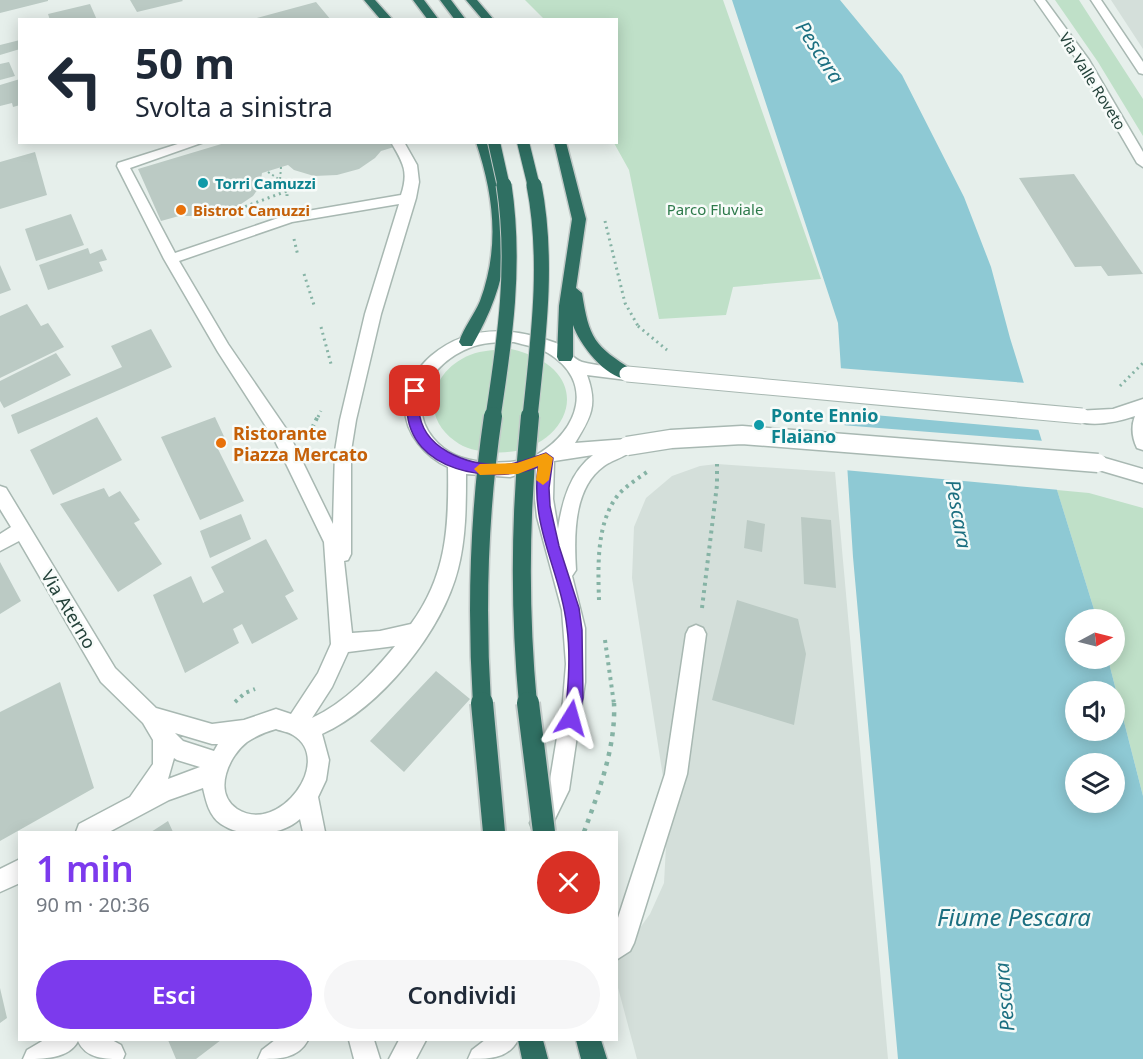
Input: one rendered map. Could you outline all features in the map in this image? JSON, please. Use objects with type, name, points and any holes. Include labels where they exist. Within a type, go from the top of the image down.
[{"type":"highway","points":[[369,0],[386,18]]},
{"type":"highway","points":[[418,0],[432,18]]},
{"type":"highway","points":[[445,0],[459,18]]},
{"type":"highway","points":[[471,0],[487,18]]},
{"type":"highway","points":[[467,342],[469,332],[488,300],[501,244],[500,206],[496,184],[483,144]]},
{"type":"highway","points":[[494,144],[506,205],[509,259],[507,321],[487,464],[478,597],[481,697],[494,831]]},
{"type":"highway","points":[[523,144],[537,214],[541,267],[540,308],[522,521],[521,616],[524,673],[544,831]]},
{"type":"highway","points":[[560,144],[579,219],[566,306],[570,362]]},
{"type":"highway","points":[[573,261],[582,335],[604,360],[627,374]]},
{"type":"highway","points":[[531,1041],[535,1059]]},
{"type":"highway","points":[[589,1041],[594,1059]]},
{"type":"street","name":"Via Valle Roveto","points":[[1040,0],[1083,60],[1143,163]]},
{"type":"street","points":[[1096,0],[1143,71]]},
{"type":"street","points":[[192,144],[123,166],[171,259],[223,348],[281,435],[333,542],[342,643]]},
{"type":"street","points":[[301,727],[342,643],[343,451],[373,314],[412,182],[411,165],[398,144]]},
{"type":"street","points":[[171,259],[290,218],[409,198]]},
{"type":"street","points":[[1143,405],[1113,417],[1082,416],[740,386],[627,374],[570,362],[547,345],[525,338],[490,337],[467,342],[447,352],[430,365],[418,381],[413,400],[414,419],[422,437],[436,452],[471,468],[502,470],[525,466],[551,455],[671,439],[742,435],[1098,464],[1143,476]]},
{"type":"street","points":[[536,831],[556,796],[575,698],[575,630],[569,601],[552,546],[543,506],[542,488],[551,455],[573,437],[585,411],[586,393],[570,362]]},
{"type":"street","points":[[1143,416],[1140,426],[1143,443]]},
{"type":"street","points":[[569,601],[565,536],[574,495],[591,468],[627,446]]},
{"type":"street","points":[[301,727],[314,741],[318,754],[319,768],[315,783],[307,797],[287,816],[275,822],[250,825],[238,821],[220,807],[213,785],[216,768],[224,750],[243,730],[276,719],[301,727],[328,722],[360,698],[385,674],[417,632],[436,604],[451,557],[458,513],[457,463]]},
{"type":"street","name":"Via Aterno","points":[[0,493],[108,675],[150,716],[163,737],[177,749],[216,768]]},
{"type":"street","points":[[0,543],[22,530]]},
{"type":"street","points":[[342,643],[380,640],[417,632]]},
{"type":"street","points":[[618,946],[622,943],[676,774],[696,634]]},
{"type":"street","name":"Via Aterno","points":[[150,716],[212,734],[243,730]]},
{"type":"street","points":[[138,804],[154,784],[163,766],[165,747],[163,737]]},
{"type":"street","points":[[89,831],[138,804],[216,768]]},
{"type":"street","points":[[307,797],[315,831]]},
{"type":"street","points":[[0,881],[18,871]]},
{"type":"street","points":[[36,1059],[64,1041]]},
{"type":"street","points":[[92,1041],[112,1054]]},
{"type":"street","points":[[271,1059],[294,1041]]},
{"type":"street","points":[[362,1041],[368,1059]]},
{"type":"street","points":[[402,1059],[412,1041]]},
{"type":"street","points":[[481,1059],[504,1041]]},
{"type":"path","points":[[280,180],[281,168]]},
{"type":"path","points":[[268,172],[280,180],[286,191]]},
{"type":"path","points":[[603,210],[625,303],[638,326]]},
{"type":"path","points":[[304,274],[314,304]]},
{"type":"path","points":[[321,327],[331,364]]},
{"type":"path","points":[[1115,389],[1122,385],[1143,363]]},
{"type":"path","points":[[600,608],[599,559],[613,502],[629,485],[656,468]]},
{"type":"path","points":[[696,634],[705,597],[717,485]]},
{"type":"path","points":[[584,831],[599,789],[613,728],[613,685],[604,636]]},
{"type":"path","points":[[230,707],[245,693],[255,689]]},
{"type":"shaded area","points":[[1111,0],[1143,0],[1143,49]]},
{"type":"shaded area","points":[[717,464],[835,472],[888,1059],[637,1059],[618,988],[618,958],[650,914],[664,883],[668,809],[632,578],[634,527],[646,498],[672,476],[700,466]]},
{"type":"green space","name":"Parco Fluviale","points":[[525,0],[723,0],[821,279],[733,287],[726,315],[659,319],[629,170],[615,144],[618,144],[618,18],[543,18]]},
{"type":"green space","points":[[1055,0],[1079,0],[1143,99],[1143,136],[1098,62]]},
{"type":"green space","points":[[511,349],[541,360],[559,376],[567,393],[565,412],[555,429],[539,442],[517,451],[490,452],[463,446],[444,430],[437,419],[434,394],[439,382],[457,362],[470,355]]},
{"type":"green space","points":[[1057,490],[1089,493],[1143,508],[1143,796],[1125,726],[1125,681],[1114,681],[1111,669],[1125,669],[1125,609],[1094,609]]},
{"type":"water","name":"Fiume Pescara","points":[[732,0],[840,0],[902,75],[964,197],[991,267],[1010,338],[1094,609],[1065,609],[1065,669],[1111,669],[1114,681],[1065,681],[1065,741],[1125,741],[1125,726],[1143,796],[1143,1059],[898,1059],[853,557],[838,323]]},
{"type":"pier","points":[[838,368],[1027,383],[1041,430],[841,412]]},
{"type":"pier","points":[[841,425],[1045,441],[1060,490],[844,470]]},
{"type":"building","points":[[0,0],[48,0],[48,1],[0,13]]},
{"type":"building","points":[[130,0],[182,0],[183,1],[137,12]]},
{"type":"building","points":[[316,2],[329,18],[257,18]]},
{"type":"building","points":[[90,4],[96,18],[49,18],[48,14]]},
{"type":"building","points":[[18,40],[18,50],[0,55],[0,45]]},
{"type":"building","points":[[9,62],[15,76],[0,80],[0,64]]},
{"type":"building","points":[[18,80],[18,106],[13,107],[12,103],[0,106],[0,85]]},
{"type":"building","name":"Torri Camuzzi","points":[[221,144],[392,144],[394,147],[381,151],[359,169],[337,175],[314,176],[294,170],[288,165],[262,173],[260,186],[253,196],[235,208],[207,216],[179,216],[161,221],[138,169]]},
{"type":"building","points":[[35,152],[47,195],[0,209],[0,162]]},
{"type":"building","points":[[1074,174],[1143,274],[1108,276],[1101,266],[1075,267],[1019,178]]},
{"type":"building","points":[[71,214],[84,245],[36,261],[25,229]]},
{"type":"building","points":[[88,248],[90,254],[102,249],[107,260],[99,262],[103,271],[48,290],[39,265]]},
{"type":"building","points":[[0,265],[11,290],[0,294]]},
{"type":"building","points":[[27,304],[41,326],[48,323],[64,347],[0,378],[0,316]]},
{"type":"building","points":[[151,329],[172,367],[18,434],[11,415],[122,367],[111,346]]},
{"type":"building","points":[[56,353],[71,375],[4,408],[0,401],[0,381]]},
{"type":"building","points":[[97,417],[122,460],[53,495],[30,450]]},
{"type":"building","points":[[215,417],[228,445],[218,449],[244,501],[200,520],[161,437]]},
{"type":"building","points":[[104,488],[109,497],[120,491],[140,520],[134,523],[162,564],[118,592],[60,504]]},
{"type":"building","points":[[241,514],[251,539],[210,558],[200,531]]},
{"type":"building","points":[[801,517],[831,520],[836,588],[804,584]]},
{"type":"building","points":[[747,520],[765,524],[762,552],[744,548]]},
{"type":"building","points":[[266,539],[294,591],[285,596],[298,619],[252,644],[242,624],[233,629],[239,643],[185,673],[153,595],[191,576],[203,603],[224,592],[211,567]]},
{"type":"building","points":[[0,562],[21,601],[0,614]]},
{"type":"building","points":[[737,600],[798,619],[806,654],[794,725],[712,700]]},
{"type":"building","points":[[436,671],[470,699],[404,772],[370,741]]},
{"type":"building","points":[[60,682],[94,788],[0,841],[0,712]]},
{"type":"building","points":[[168,821],[173,831],[153,831]]},
{"type":"building","points":[[0,988],[7,1018],[0,1023]]},
{"type":"building","points":[[168,1041],[220,1041],[196,1059],[176,1059]]},
{"type":"slow traffic","points":[[480,469],[518,468],[546,458],[543,480]]},
{"type":"place","name":"Torri Camuzzi","points":[[203,183]]},
{"type":"place","name":"Bistrot Camuzzi","points":[[181,210]]},
{"type":"place","name":"Ponte Ennio Flaiano","points":[[759,425]]},
{"type":"place","name":"Ristorante Piazza Mercato","points":[[221,443]]},
{"type":"route","points":[[415,391],[413,409],[417,428],[428,445],[446,458],[471,468],[502,470],[518,468],[546,458],[542,488],[543,506],[552,546],[572,608],[575,630],[575,698],[571,718]]},
{"type":"water label","name":"Pescara","points":[[820,52]]},
{"type":"water label","name":"Pescara","points":[[959,514]]},
{"type":"water label","name":"Pescara","points":[[1004,997]]}]
